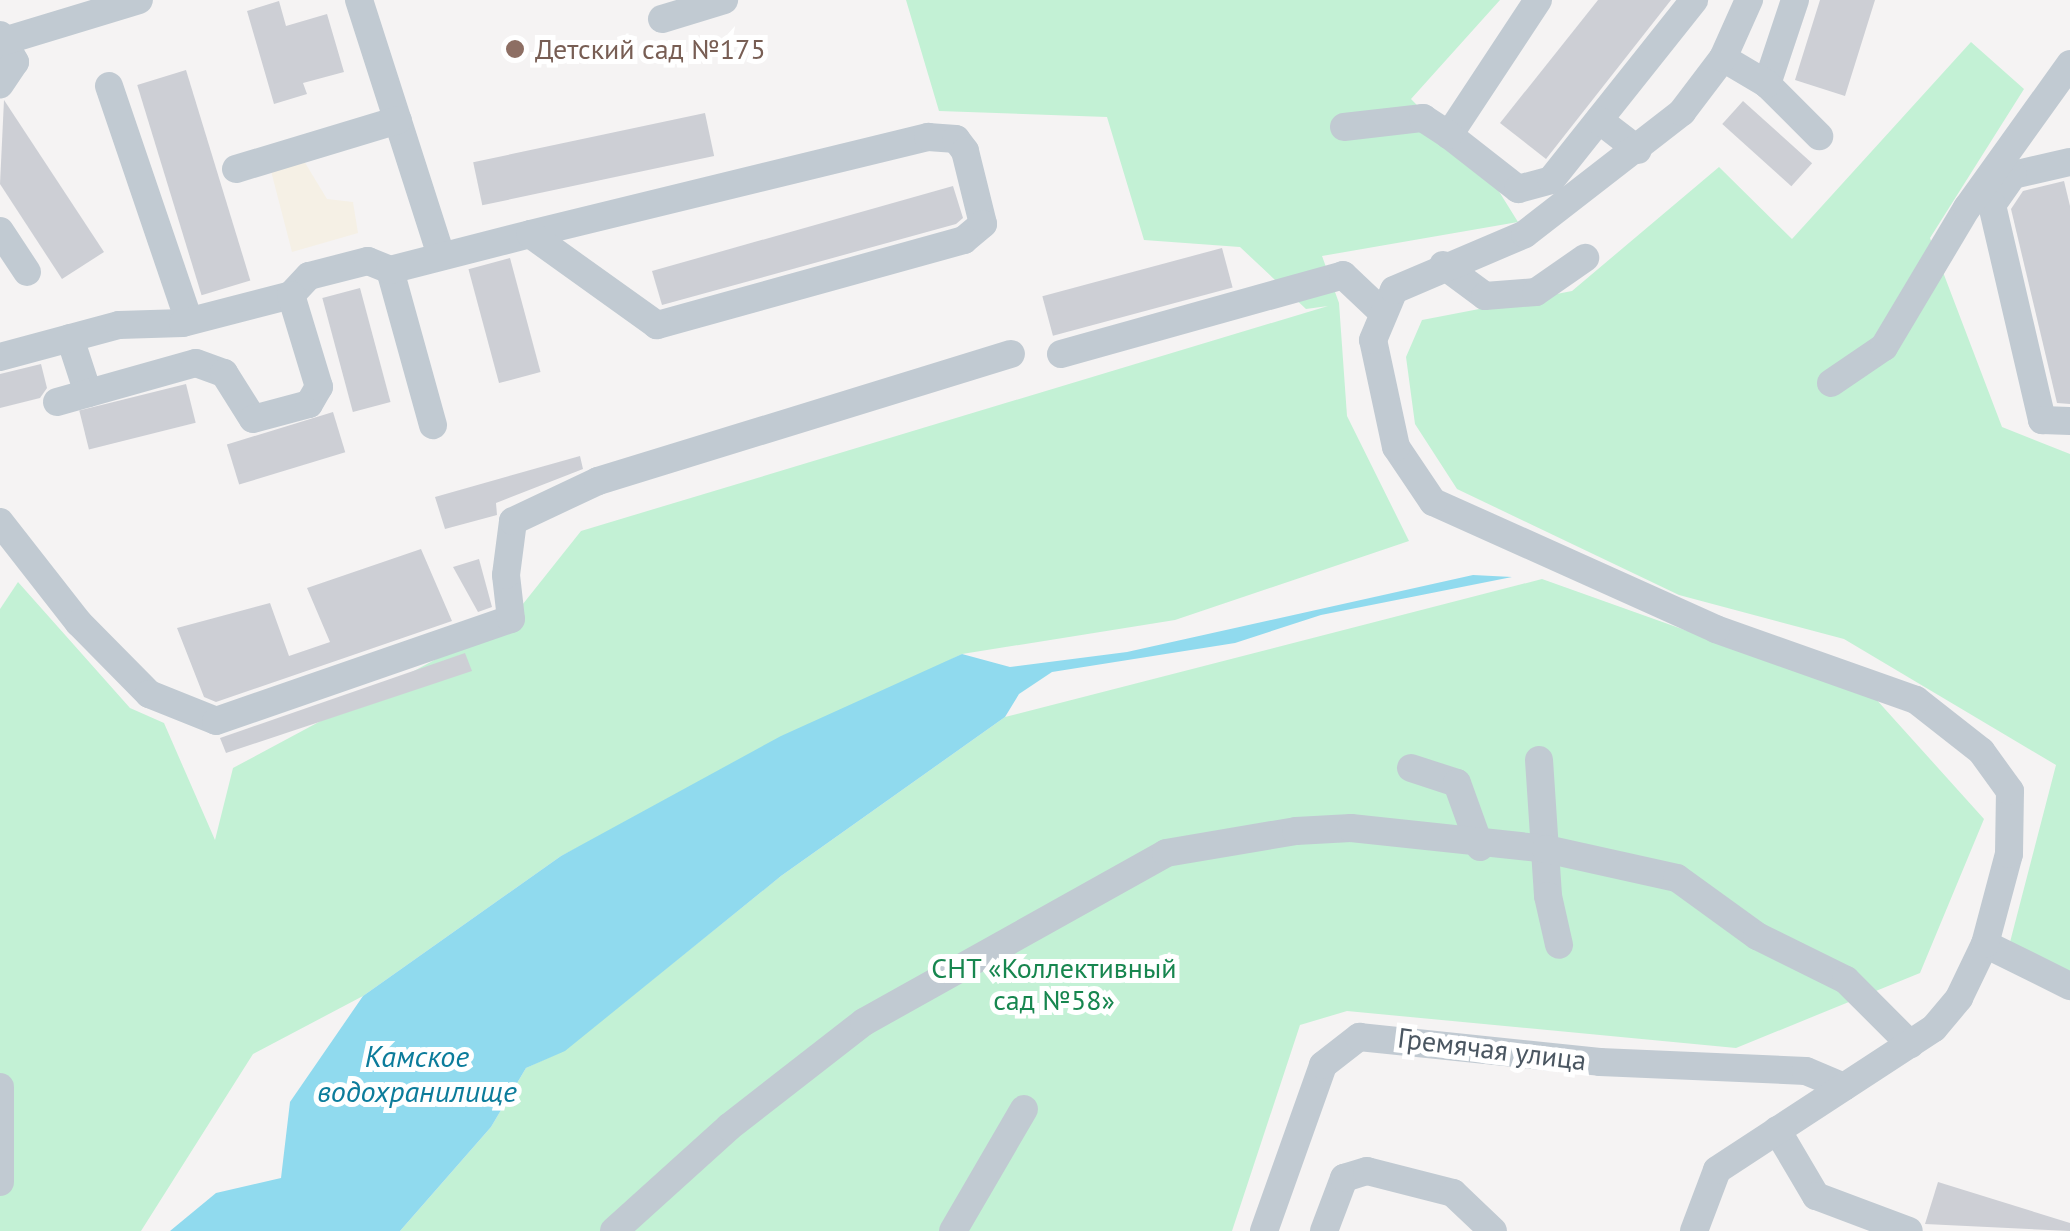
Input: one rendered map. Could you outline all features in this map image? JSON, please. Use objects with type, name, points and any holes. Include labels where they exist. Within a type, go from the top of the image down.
[{"type":"street","points":[[0,84],[14,62],[2,38],[138,0]]},
{"type":"street","points":[[359,0],[441,256]]},
{"type":"street","points":[[662,19],[724,0]]},
{"type":"street","points":[[1449,135],[1538,0]]},
{"type":"street","points":[[1344,127],[1423,118],[1518,189],[1552,180],[1694,0]]},
{"type":"street","points":[[1694,1231],[1717,1170],[1910,1044],[1959,998],[1985,944],[2009,854],[2010,791],[1981,751],[1916,700],[1716,629],[1433,502],[1396,446],[1373,340],[1380,310],[1394,290],[1526,234],[1682,112],[1723,58],[1749,0]]},
{"type":"street","points":[[1766,84],[1795,0]]},
{"type":"street","points":[[1723,58],[1766,84],[1819,136]]},
{"type":"street","points":[[1831,382],[1884,346],[2068,77]]},
{"type":"street","points":[[110,86],[189,321]]},
{"type":"street","points":[[236,168],[398,120]]},
{"type":"street","points":[[1599,120],[1638,150]]},
{"type":"street","points":[[0,356],[70,338],[189,321],[292,295],[309,276],[338,268],[368,261],[390,270],[530,234],[944,135],[965,151],[983,224],[964,240],[657,325],[530,234]]},
{"type":"street","points":[[2070,162],[2013,175],[1992,206],[2042,420],[2070,421]]},
{"type":"street","points":[[0,231],[27,272]]},
{"type":"street","points":[[1443,266],[1485,296],[1536,292],[1585,258]]},
{"type":"street","points":[[390,270],[432,425]]},
{"type":"street","points":[[1061,354],[1342,275],[1380,310]]},
{"type":"street","points":[[56,402],[196,364],[224,372],[253,419],[310,404],[320,387],[292,295]]},
{"type":"street","points":[[70,338],[88,393]]},
{"type":"street","points":[[0,522],[79,623],[149,694],[216,720],[511,619],[506,575],[513,521],[598,480],[1011,354]]},
{"type":"street","points":[[1539,760],[1546,849],[1560,945]]},
{"type":"street","points":[[1411,768],[1457,783],[1480,847]]},
{"type":"street","points":[[614,1231],[728,1127],[864,1022],[1166,853],[1351,828],[1480,847],[1546,849],[1678,878],[1758,936],[1846,980],[1910,1044]]},
{"type":"street","points":[[1985,944],[2070,986]]},
{"type":"street","name":"Гремячая улица","points":[[1264,1231],[1323,1065],[1358,1037],[1600,1062],[1806,1071],[1844,1087]]},
{"type":"street","points":[[0,1087],[0,1182]]},
{"type":"street","points":[[952,1231],[1024,1109]]},
{"type":"street","points":[[1771,1134],[1816,1196],[1909,1231]]},
{"type":"street","points":[[1324,1231],[1344,1178],[1367,1172],[1453,1193],[1488,1230]]},
{"type":"green space","points":[[906,0],[1500,0],[1411,99],[1495,185],[1518,222],[1322,256],[1339,303],[1347,416],[1409,541],[1175,620],[962,654],[561,856],[363,996],[253,1054],[141,1231],[0,1231],[0,609],[18,582],[130,708],[164,723],[215,840],[233,768],[511,619],[581,531],[1328,306],[1306,309],[1240,247],[1144,240],[1107,117],[939,111]]},
{"type":"green space","points":[[1971,42],[2024,89],[1930,238],[2002,427],[2070,454],[2070,973],[2009,946],[2056,765],[1844,639],[1679,595],[1457,489],[1415,424],[1406,357],[1422,320],[1572,291],[1719,167],[1792,239]]},
{"type":"green space","name":"СНТ «Коллективный сад №58»","points":[[1542,579],[1875,698],[1984,819],[1920,973],[1736,1048],[1347,1011],[1300,1025],[1232,1231],[400,1231],[491,1127],[526,1068],[565,1050],[781,876],[1005,717]]},
{"type":"sand","points":[[304,161],[327,199],[353,202],[358,233],[292,252],[271,171]]},
{"type":"water","name":"Камское водохранилище","points":[[1473,575],[1512,577],[1321,615],[1235,643],[1052,672],[1019,694],[1005,717],[781,876],[565,1051],[526,1068],[491,1127],[400,1231],[170,1231],[216,1193],[281,1178],[290,1102],[363,996],[561,856],[781,736],[962,654],[1010,667],[1127,652]]},
{"type":"building","points":[[1598,0],[1671,0],[1546,159],[1500,123]]},
{"type":"building","points":[[1820,0],[1875,0],[1845,96],[1795,80]]},
{"type":"building","points":[[279,1],[286,26],[327,14],[344,72],[303,83],[307,94],[274,104],[247,11]]},
{"type":"building","points":[[186,70],[250,280],[202,295],[137,85]]},
{"type":"building","points":[[4,100],[104,252],[62,279],[0,184]]},
{"type":"building","points":[[1743,101],[1812,163],[1791,186],[1722,124]]},
{"type":"building","points":[[705,113],[714,156],[482,205],[473,162]]},
{"type":"building","points":[[2064,181],[2070,206],[2070,404],[2057,403],[2011,209],[2023,191]]},
{"type":"building","points":[[953,186],[963,218],[956,224],[662,305],[652,271]]},
{"type":"building","points":[[1222,248],[1233,288],[1053,336],[1042,296]]},
{"type":"building","points":[[510,258],[541,372],[499,383],[468,269]]},
{"type":"building","points":[[360,288],[391,402],[353,412],[322,298]]},
{"type":"building","points":[[41,364],[47,388],[40,398],[0,408],[0,374]]},
{"type":"building","points":[[186,384],[196,423],[89,449],[79,411]]},
{"type":"building","points":[[333,412],[345,452],[239,485],[227,444]]},
{"type":"building","points":[[580,456],[583,469],[496,503],[497,515],[445,529],[435,497]]},
{"type":"building","points":[[421,549],[452,621],[216,702],[204,697],[177,628],[270,603],[289,656],[330,642],[307,588]]},
{"type":"building","points":[[479,559],[492,607],[478,612],[453,567]]},
{"type":"building","points":[[465,653],[472,671],[226,753],[220,738]]},
{"type":"building","points":[[1938,1182],[2070,1223],[2070,1231],[1925,1224]]},
{"type":"place","name":"Детский сад №175","points":[[515,49]]}]
